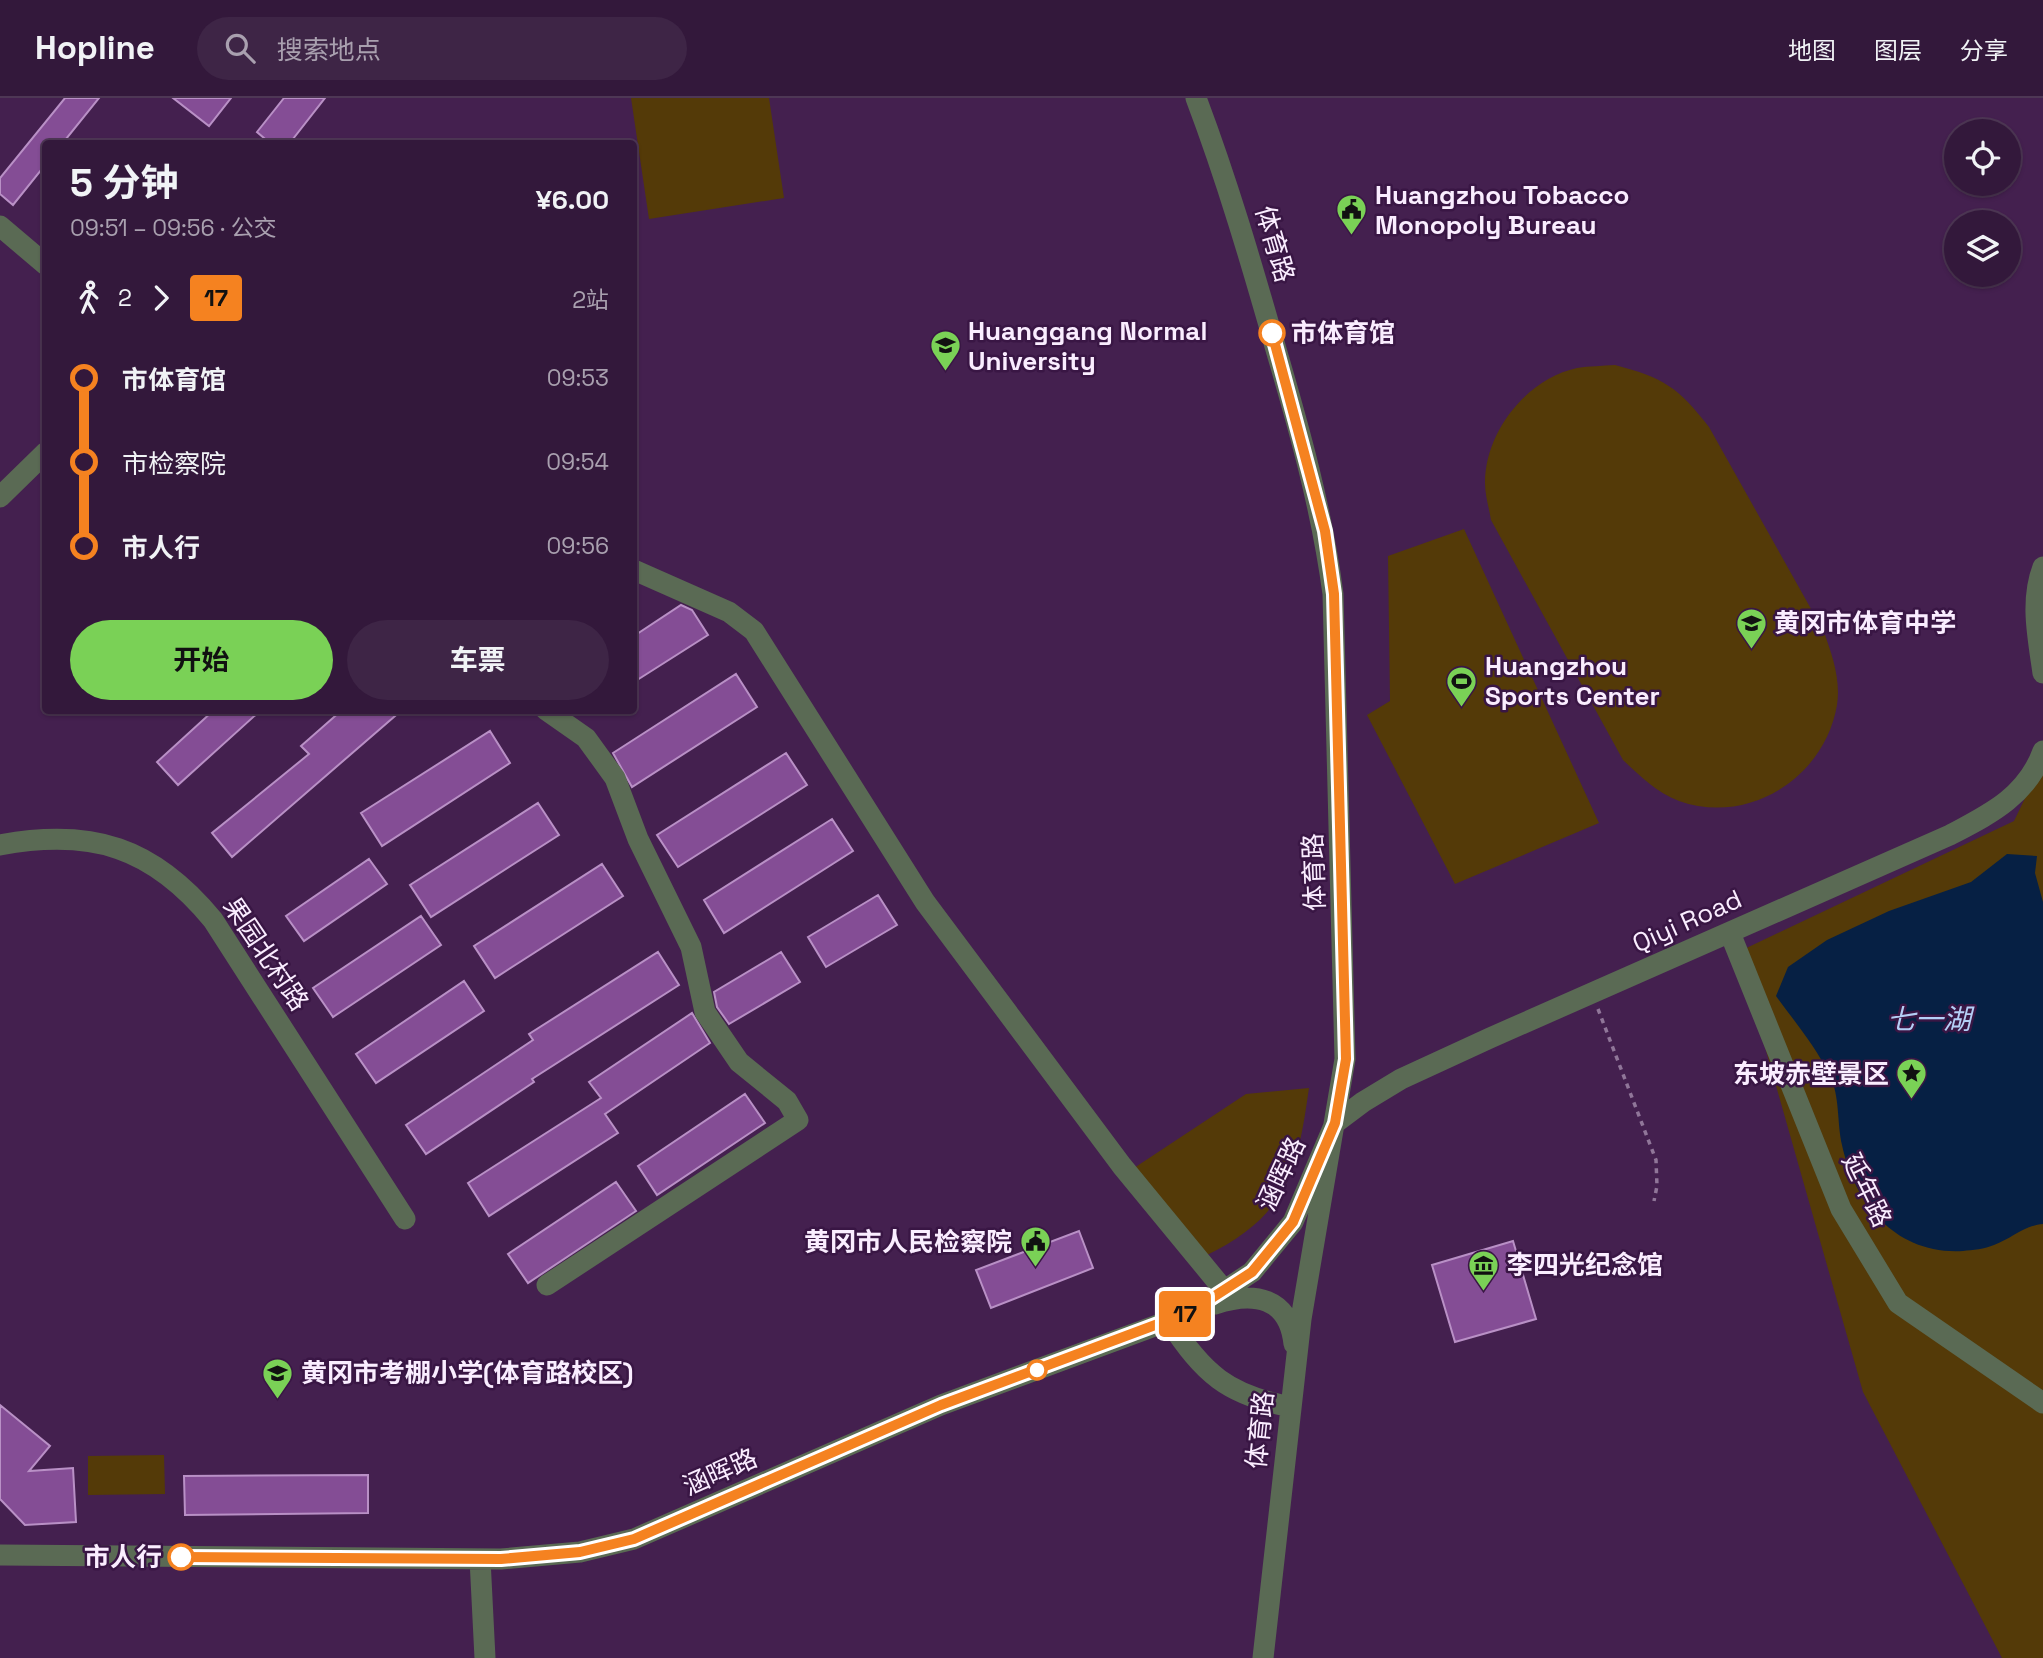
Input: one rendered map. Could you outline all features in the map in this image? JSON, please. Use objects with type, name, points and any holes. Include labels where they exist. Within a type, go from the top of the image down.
[{"type":"street","name":"体育路","points":[[1196,98],[1234,203],[1299,428],[1334,594],[1346,1059],[1296,1359],[1263,1658]]},
{"type":"street","points":[[0,226],[42,262]]},
{"type":"street","points":[[0,497],[42,456]]},
{"type":"street","points":[[2043,567],[2036,584],[2036,622],[2043,673]]},
{"type":"street","points":[[637,571],[729,612],[754,631],[925,902],[1122,1166],[1224,1290]]},
{"type":"street","points":[[547,1284],[798,1120],[788,1101],[739,1062],[705,1012],[691,947],[638,839],[615,778],[586,738],[552,714]]},
{"type":"street","name":"Qiyi Road","points":[[1335,1123],[1401,1079],[1950,835],[1993,813],[2019,793],[2033,773],[2043,751]]},
{"type":"street","name":"果园北村路","points":[[0,845],[34,839],[92,840],[152,865],[185,890],[213,920],[405,1219]]},
{"type":"street","name":"延年路","points":[[1730,933],[1841,1209],[1898,1303],[2043,1403]]},
{"type":"street","name":"涵晖路","points":[[0,1555],[480,1559],[580,1552],[634,1539],[941,1405],[1190,1312],[1252,1272],[1293,1222],[1335,1123]]},
{"type":"street","points":[[1190,1312],[1236,1297],[1267,1300],[1292,1328],[1296,1359]]},
{"type":"street","points":[[1169,1321],[1184,1344],[1220,1382],[1254,1400],[1291,1407]]},
{"type":"street","points":[[480,1559],[485,1658]]},
{"type":"path","points":[[1592,994],[1656,1160],[1654,1200]]},
{"type":"shaded area","points":[[631,98],[769,98],[784,198],[649,219]]},
{"type":"shaded area","points":[[1615,365],[1669,386],[1688,402],[1709,427],[1824,632],[1830,649],[1838,695],[1830,731],[1817,754],[1800,774],[1757,801],[1732,807],[1705,807],[1679,801],[1642,778],[1623,760],[1491,520],[1485,488],[1487,464],[1492,445],[1512,410],[1542,383],[1559,374],[1577,368]]},
{"type":"shaded area","name":"Huangzhou Sports Center","points":[[1464,529],[1599,823],[1455,884],[1367,715],[1390,701],[1388,556]]},
{"type":"shaded area","name":"东坡赤壁景区","points":[[2043,761],[2043,1658],[2002,1658],[1863,1392],[1738,952],[2014,821]]},
{"type":"shaded area","points":[[1309,1088],[1299,1144],[1283,1189],[1271,1208],[1254,1225],[1233,1241],[1205,1256],[1134,1168],[1246,1094]]},
{"type":"shaded area","points":[[164,1455],[165,1494],[88,1495],[88,1456]]},
{"type":"water","name":"七一湖","points":[[2007,854],[2037,856],[2035,873],[2043,902],[2043,1224],[2030,1227],[1987,1247],[1963,1251],[1939,1250],[1918,1245],[1899,1235],[1869,1206],[1848,1167],[1830,1076],[1812,1045],[1776,996],[1788,967],[1827,940],[1889,911],[1971,882]]},
{"type":"building","points":[[65,98],[99,98],[65,140],[42,140],[42,169],[13,205],[0,194],[0,178]]},
{"type":"building","points":[[173,98],[231,98],[209,126]]},
{"type":"building","points":[[284,98],[325,98],[292,140],[266,140],[257,132]]},
{"type":"building","points":[[681,605],[692,610],[708,635],[637,680],[637,634]]},
{"type":"building","points":[[736,674],[757,707],[632,787],[613,753]]},
{"type":"building","points":[[210,714],[257,714],[178,785],[157,762]]},
{"type":"building","points":[[337,714],[397,714],[232,857],[212,833],[309,754],[301,746]]},
{"type":"building","points":[[490,731],[510,763],[382,846],[361,813]]},
{"type":"building","points":[[786,753],[807,785],[678,867],[657,835]]},
{"type":"building","points":[[538,803],[559,835],[431,917],[410,885]]},
{"type":"building","points":[[832,819],[853,851],[724,933],[704,900]]},
{"type":"building","points":[[369,859],[387,884],[304,941],[286,916]]},
{"type":"building","points":[[602,864],[623,896],[495,978],[474,946]]},
{"type":"building","points":[[878,895],[897,925],[826,967],[808,937]]},
{"type":"building","points":[[421,916],[441,945],[333,1017],[313,988]]},
{"type":"building","points":[[658,952],[679,985],[532,1079],[534,1082],[426,1154],[406,1125],[533,1040],[529,1034]]},
{"type":"building","points":[[781,952],[800,982],[729,1024],[717,1007],[714,992]]},
{"type":"building","points":[[464,981],[484,1011],[376,1083],[356,1054]]},
{"type":"building","points":[[692,1013],[710,1043],[605,1114],[618,1133],[489,1216],[468,1183],[601,1098],[589,1082]]},
{"type":"building","points":[[745,1094],[765,1123],[657,1195],[638,1166]]},
{"type":"building","points":[[616,1182],[636,1211],[528,1283],[508,1254]]},
{"type":"building","name":"黄冈市人民检察院","points":[[1079,1231],[1093,1268],[991,1308],[976,1270]]},
{"type":"building","name":"李四光纪念馆","points":[[1513,1241],[1536,1319],[1455,1342],[1432,1265]]},
{"type":"building","points":[[0,1405],[50,1446],[29,1471],[73,1468],[76,1522],[25,1525],[0,1499]]},
{"type":"building","points":[[368,1475],[368,1513],[185,1515],[184,1476]]},
{"type":"bus line","name":"17","points":[[181,1557],[501,1559],[580,1552],[634,1539],[941,1405],[1190,1312],[1252,1272],[1293,1222],[1335,1123],[1346,1059],[1334,594],[1325,531],[1272,333]]},
{"type":"place","name":"Huangzhou Tobacco Monopoly Bureau","points":[[1352,237]]},
{"type":"place","name":"市体育馆","points":[[1272,333]]},
{"type":"place","name":"Huanggang Normal University","points":[[945,373]]},
{"type":"place","name":"黄冈市体育中学","points":[[1751,650]]},
{"type":"place","name":"Huangzhou Sports Center","points":[[1462,708]]},
{"type":"place","name":"东坡赤壁景区","points":[[1912,1101]]},
{"type":"place","name":"黄冈市人民检察院","points":[[1035,1269]]},
{"type":"place","name":"李四光纪念馆","points":[[1484,1292]]},
{"type":"place","name":"黄冈市考棚小学(体育路校区)","points":[[278,1400]]},
{"type":"place","name":"市人行","points":[[181,1557]]}]
